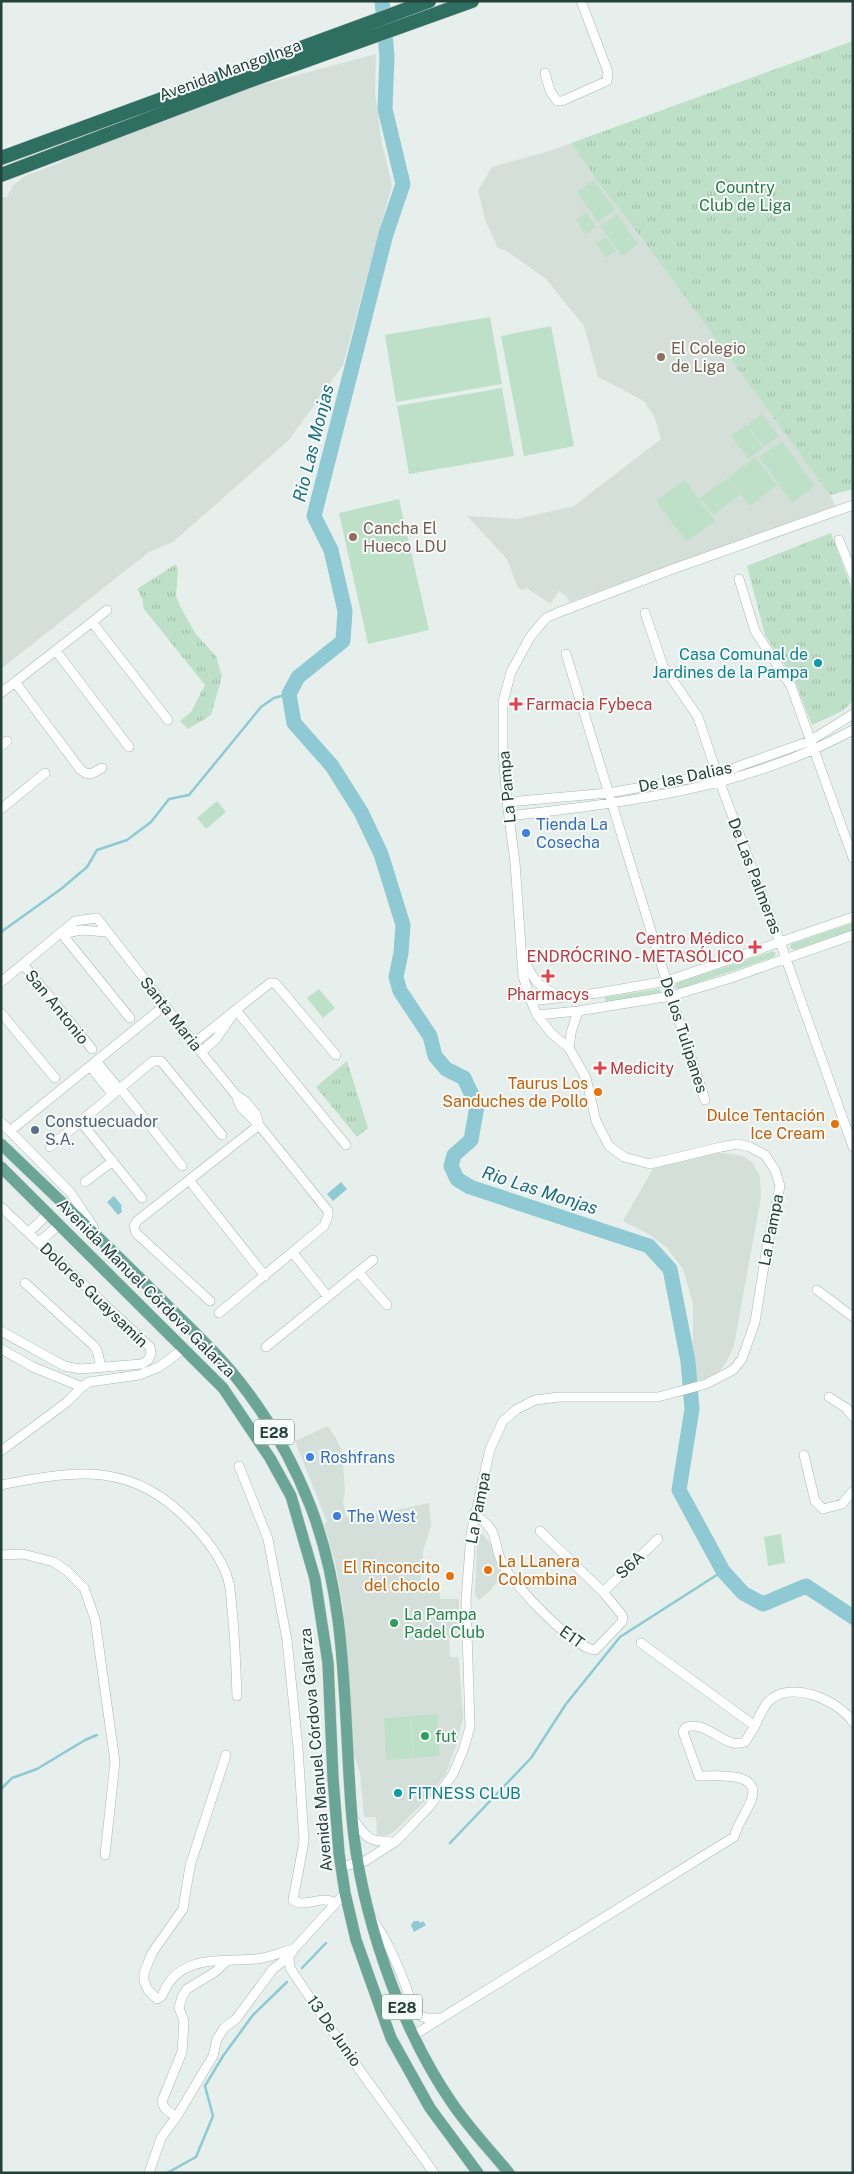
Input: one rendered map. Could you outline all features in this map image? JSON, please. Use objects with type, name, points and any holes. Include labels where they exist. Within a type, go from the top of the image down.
[{"type":"highway","name":"Avenida Mango Inga","points":[[1,175],[429,1]]},
{"type":"highway","name":"Avenida Mango Inga","points":[[1,158],[244,75],[472,1]]},
{"type":"main road","name":"Avenida Manuel Córdova Galarza","points":[[1,1144],[99,1237],[198,1335],[235,1375],[288,1456],[316,1522],[332,1590],[345,1678],[352,1816],[357,1864],[370,1916],[386,1966],[431,2068],[453,2105],[509,2173]]},
{"type":"main road","name":"Avenida Manuel Córdova Galarza","points":[[1,1167],[224,1388],[270,1458],[291,1496],[317,1588],[328,1662],[332,1755],[341,1867],[356,1940],[391,2038],[430,2108],[478,2173]]},
{"type":"main road","points":[[332,1755],[349,1753]]},
{"type":"street","points":[[545,73],[550,91],[557,101],[562,101],[607,81],[608,72],[580,1]]},
{"type":"street","name":"La Pampa","points":[[341,1867],[357,1864],[395,1842],[429,1807],[453,1774],[470,1727],[466,1600],[471,1534],[474,1514],[496,1434],[504,1421],[517,1409],[535,1400],[559,1397],[658,1397],[672,1395],[706,1384],[733,1370],[742,1359],[754,1322],[780,1186],[775,1170],[765,1155],[750,1146],[737,1144],[650,1164],[624,1157],[609,1146],[603,1136],[596,1121],[586,1078],[569,1048],[552,1034],[537,1015],[523,976],[523,957],[507,802],[503,751],[504,694],[510,672],[525,645],[546,618],[670,570],[853,505]]},
{"type":"street","points":[[839,540],[853,575]]},
{"type":"street","points":[[739,579],[755,631],[791,686],[853,858]]},
{"type":"street","points":[[1,693],[107,610]]},
{"type":"street","name":"De Las Palmeras","points":[[645,613],[663,666],[698,716],[720,783],[780,942],[853,1147]]},
{"type":"street","points":[[92,622],[168,720]]},
{"type":"street","points":[[56,651],[129,747]]},
{"type":"street","name":"De los Tulipanes","points":[[566,654],[671,996],[706,1100]]},
{"type":"street","points":[[16,682],[80,769],[85,773],[91,774],[102,768]]},
{"type":"street","name":"De las Dalias","points":[[507,802],[608,793],[717,774],[810,741],[853,714]]},
{"type":"street","name":"De las Dalias","points":[[509,816],[611,804],[720,783],[814,751],[853,730]]},
{"type":"street","points":[[1,809],[45,773]]},
{"type":"street","points":[[531,1001],[598,993],[667,980],[853,917]]},
{"type":"street","name":"Santa Maria","points":[[1,982],[62,934],[75,921],[97,918],[164,1006],[236,1095],[240,1106],[259,1125],[328,1211],[324,1226],[293,1253]]},
{"type":"street","name":"Santa Maria","points":[[62,934],[88,930],[107,932]]},
{"type":"street","points":[[62,934],[130,1018]]},
{"type":"street","points":[[537,1015],[578,1011],[671,996],[728,979],[853,935]]},
{"type":"street","points":[[523,957],[532,978],[539,986],[563,997]]},
{"type":"street","name":"San Antonio","points":[[23,964],[92,1049]]},
{"type":"street","points":[[194,1043],[270,983],[275,983],[336,1055]]},
{"type":"street","points":[[10,1131],[164,1006]]},
{"type":"street","points":[[201,1052],[216,1039],[236,1010]]},
{"type":"street","points":[[236,1010],[346,1145]]},
{"type":"street","points":[[569,1048],[571,1033],[578,1011]]},
{"type":"street","points":[[1,1014],[55,1078]]},
{"type":"street","points":[[50,1147],[153,1061],[161,1061],[222,1135]]},
{"type":"street","points":[[92,1064],[118,1091],[182,1166]]},
{"type":"street","name":"Avenida Manuel Córdova Galarza","points":[[1,1122],[70,1192],[99,1237]]},
{"type":"street","points":[[81,1122],[142,1198]]},
{"type":"street","points":[[210,1301],[136,1233],[134,1226],[137,1221],[259,1125]]},
{"type":"street","points":[[85,1182],[113,1161]]},
{"type":"street","points":[[189,1180],[266,1276]]},
{"type":"street","name":"Dolores Guaysamín","points":[[1,1207],[150,1347],[152,1354],[142,1364],[80,1369],[64,1366],[1,1331]]},
{"type":"street","points":[[29,1232],[49,1213]]},
{"type":"street","points":[[39,1242],[60,1224]]},
{"type":"street","points":[[219,1313],[293,1253],[328,1297]]},
{"type":"street","points":[[266,1347],[373,1260]]},
{"type":"street","points":[[359,1272],[387,1305]]},
{"type":"street","points":[[25,1283],[93,1345],[97,1350],[101,1367]]},
{"type":"street","points":[[818,1290],[853,1317]]},
{"type":"street","name":"Dolores Guaysamín","points":[[86,1384],[139,1375],[159,1367],[185,1348]]},
{"type":"street","points":[[1,1349],[49,1374],[86,1384]]},
{"type":"street","points":[[1,1451],[67,1402],[86,1384]]},
{"type":"street","points":[[828,1397],[846,1408],[853,1417]]},
{"type":"street","points":[[804,1455],[815,1501],[823,1509],[842,1504],[853,1491]]},
{"type":"street","points":[[239,1466],[268,1539],[287,1640],[298,1748],[304,1841],[293,1900],[299,1903],[327,1900],[335,1903]]},
{"type":"street","points":[[1,1485],[70,1474],[105,1474],[150,1489],[183,1514],[214,1551],[229,1582],[234,1627],[237,1696]]},
{"type":"street","name":"E1T","points":[[474,1514],[488,1523],[494,1533],[504,1567],[534,1603],[560,1629],[590,1650],[595,1650],[623,1619],[603,1592],[540,1530]]},
{"type":"street","name":"S6A","points":[[603,1592],[658,1538]]},
{"type":"street","points":[[1,1555],[23,1554],[54,1562],[67,1571],[84,1588],[95,1619],[115,1762],[105,1855]]},
{"type":"street","points":[[641,1643],[755,1726]]},
{"type":"street","points":[[415,2034],[734,1837],[739,1822],[751,1803],[753,1790],[751,1784],[742,1777],[699,1776],[683,1732],[685,1728],[698,1726],[733,1744],[745,1742],[769,1701],[780,1695],[794,1692],[816,1696],[836,1704],[853,1722]]},
{"type":"street","points":[[226,1755],[190,1866],[183,1909],[152,1953],[144,1973],[144,1981],[148,1990],[157,1999],[162,1996],[166,1986],[179,1971],[197,1963],[258,1959],[291,1953]]},
{"type":"street","points":[[352,1816],[366,1837],[374,1842],[395,1842]]},
{"type":"street","points":[[149,2173],[161,2138],[177,2116],[213,2056],[217,2039],[221,2033],[236,2019],[273,1969],[291,1953],[345,1893]]},
{"type":"street","points":[[370,1916],[387,1940],[409,1992],[415,2014],[415,2034]]},
{"type":"street","name":"13 De Junio","points":[[291,1953],[290,1968],[434,2173]]},
{"type":"street","points":[[177,2116],[164,2108],[162,2101],[182,2052],[184,2021],[179,2008],[182,1997],[187,1989],[215,1972],[228,1960]]},
{"type":"street","points":[[415,2014],[426,2018],[439,2018]]},
{"type":"shaded area","points":[[376,54],[375,94],[382,144],[392,185],[343,365],[289,440],[173,542],[149,552],[1,669],[1,197],[7,197],[13,185],[25,176],[59,163],[97,143],[253,87]]},
{"type":"shaded area","name":"El Colegio de Liga","points":[[571,143],[600,185],[641,237],[830,495],[835,506],[569,602],[567,597],[559,591],[550,604],[527,588],[523,590],[518,588],[507,559],[467,516],[517,519],[574,506],[661,439],[654,416],[644,401],[598,377],[584,326],[546,279],[507,251],[498,248],[486,222],[478,191],[492,167]]},
{"type":"shaded area","points":[[715,1152],[743,1156],[752,1162],[760,1176],[761,1197],[734,1345],[727,1361],[719,1372],[710,1379],[697,1380],[693,1345],[693,1303],[683,1269],[666,1247],[650,1235],[623,1221],[654,1167]]},
{"type":"shaded area","points":[[328,1426],[342,1451],[345,1492],[343,1502],[347,1517],[378,1514],[429,1503],[431,1525],[423,1551],[423,1570],[420,1582],[439,1582],[440,1599],[459,1599],[459,1633],[449,1637],[450,1657],[458,1657],[459,1662],[463,1718],[457,1744],[446,1773],[429,1797],[397,1829],[389,1835],[377,1837],[376,1817],[364,1817],[360,1773],[354,1755],[343,1605],[335,1562],[324,1524],[327,1522],[295,1441]]},
{"type":"shaded area","points":[[482,1533],[491,1545],[496,1563],[502,1575],[491,1590],[479,1600],[475,1595],[477,1544]]},
{"type":"green space","name":"Country Club de Liga","points":[[853,41],[853,491],[830,495],[641,237],[600,185],[571,143]]},
{"type":"green space","points":[[594,180],[615,210],[598,222],[577,192]]},
{"type":"green space","points":[[586,212],[596,227],[586,234],[576,220]]},
{"type":"green space","points":[[617,214],[638,244],[622,256],[600,226]]},
{"type":"green space","points":[[606,237],[616,251],[606,258],[596,244]]},
{"type":"green space","points":[[490,317],[502,384],[396,402],[385,335]]},
{"type":"green space","points":[[551,326],[574,446],[524,456],[501,336]]},
{"type":"green space","points":[[502,388],[514,456],[409,474],[397,406]]},
{"type":"green space","points":[[762,414],[779,436],[764,447],[747,425]]},
{"type":"green space","points":[[746,425],[763,448],[748,459],[731,436]]},
{"type":"green space","points":[[782,441],[815,486],[792,503],[759,457]]},
{"type":"green space","points":[[755,457],[777,485],[750,506],[728,478]]},
{"type":"green space","points":[[727,478],[740,495],[713,515],[700,498]]},
{"type":"green space","points":[[685,480],[715,521],[686,542],[656,501]]},
{"type":"green space","points":[[399,499],[429,630],[368,644],[339,513]]},
{"type":"green space","points":[[831,533],[853,592],[853,701],[842,711],[812,725],[795,681],[765,635],[747,566]]},
{"type":"green space","points":[[176,564],[178,570],[176,596],[180,606],[195,633],[216,656],[222,676],[211,715],[188,729],[180,721],[191,712],[205,685],[144,609],[142,598],[137,589]]},
{"type":"green space","points":[[217,801],[226,812],[206,829],[197,818]]},
{"type":"green space","points":[[853,923],[853,930],[794,950],[790,948],[791,944]]},
{"type":"green space","points":[[773,951],[776,953],[774,957],[679,989],[674,987],[677,983]]},
{"type":"green space","points":[[319,989],[335,1008],[323,1018],[307,998]]},
{"type":"green space","points":[[659,989],[661,993],[605,1003],[605,997]]},
{"type":"green space","points":[[347,1061],[368,1128],[357,1137],[316,1087]]},
{"type":"green space","points":[[781,1534],[785,1563],[768,1566],[764,1537]]},
{"type":"green space","name":"fut","points":[[437,1714],[440,1756],[414,1758],[411,1716]]},
{"type":"green space","name":"fut","points":[[410,1716],[413,1758],[386,1760],[384,1718]]},
{"type":"water","points":[[341,1182],[347,1189],[333,1201],[327,1194]]},
{"type":"water","points":[[114,1196],[122,1206],[122,1212],[118,1215],[107,1202]]},
{"type":"water","points":[[414,1921],[419,1921],[420,1923],[423,1921],[426,1925],[414,1932],[411,1925]]},
{"type":"waterway","name":"Rio Las Monjas","points":[[382,1],[387,56],[385,109],[403,184],[386,234],[314,516],[331,550],[345,611],[343,641],[298,677],[289,694],[294,723],[332,766],[361,812],[381,854],[403,925],[401,953],[396,977],[400,991],[430,1036],[435,1056],[446,1069],[464,1078],[477,1106],[471,1140],[454,1155],[451,1166],[457,1179],[470,1187],[649,1246],[670,1269],[688,1361],[692,1409],[679,1490],[723,1571],[743,1593],[763,1604],[806,1586],[853,1617]]},
{"type":"waterway","points":[[1,932],[61,889],[87,867],[97,850],[127,840],[151,822],[169,799],[189,795],[261,707],[274,698],[289,694]]},
{"type":"waterway","points":[[450,1843],[531,1758],[566,1704],[620,1637],[723,1571]]},
{"type":"waterway","points":[[1,1789],[12,1778],[37,1769],[85,1740],[97,1735]]},
{"type":"waterway","points":[[302,1968],[326,1943]]},
{"type":"waterway","points":[[167,2173],[196,2157],[213,2116],[205,2086],[223,2056],[253,2015],[287,1982]]},
{"type":"place","name":"El Colegio de Liga","points":[[661,357]]},
{"type":"place","name":"Cancha El Hueco LDU","points":[[353,537]]},
{"type":"place","name":"Casa Comunal de Jardines de la Pampa","points":[[818,663]]},
{"type":"place","name":"Farmacia Fybeca","points":[[516,704]]},
{"type":"place","name":"Tienda La Cosecha","points":[[526,833]]},
{"type":"place","name":"Centro Médico ENDRÓCRINO - METASÓLICO","points":[[755,947]]},
{"type":"place","name":"Pharmacys","points":[[548,976]]},
{"type":"place","name":"Medicity","points":[[600,1068]]},
{"type":"place","name":"Taurus Los Sanduches de Pollo","points":[[598,1092]]},
{"type":"place","name":"Dulce Tentación Ice Cream","points":[[835,1124]]},
{"type":"place","name":"Constuecuador S.A.","points":[[35,1130]]},
{"type":"place","name":"Roshfrans","points":[[310,1457]]},
{"type":"place","name":"The West","points":[[337,1516]]},
{"type":"place","name":"La LLanera Colombina","points":[[488,1570]]},
{"type":"place","name":"El Rinconcito del choclo","points":[[450,1576]]},
{"type":"place","name":"La Pampa Padel Club","points":[[394,1623]]},
{"type":"place","name":"fut","points":[[425,1736]]},
{"type":"place","name":"FITNESS CLUB","points":[[398,1793]]}]
